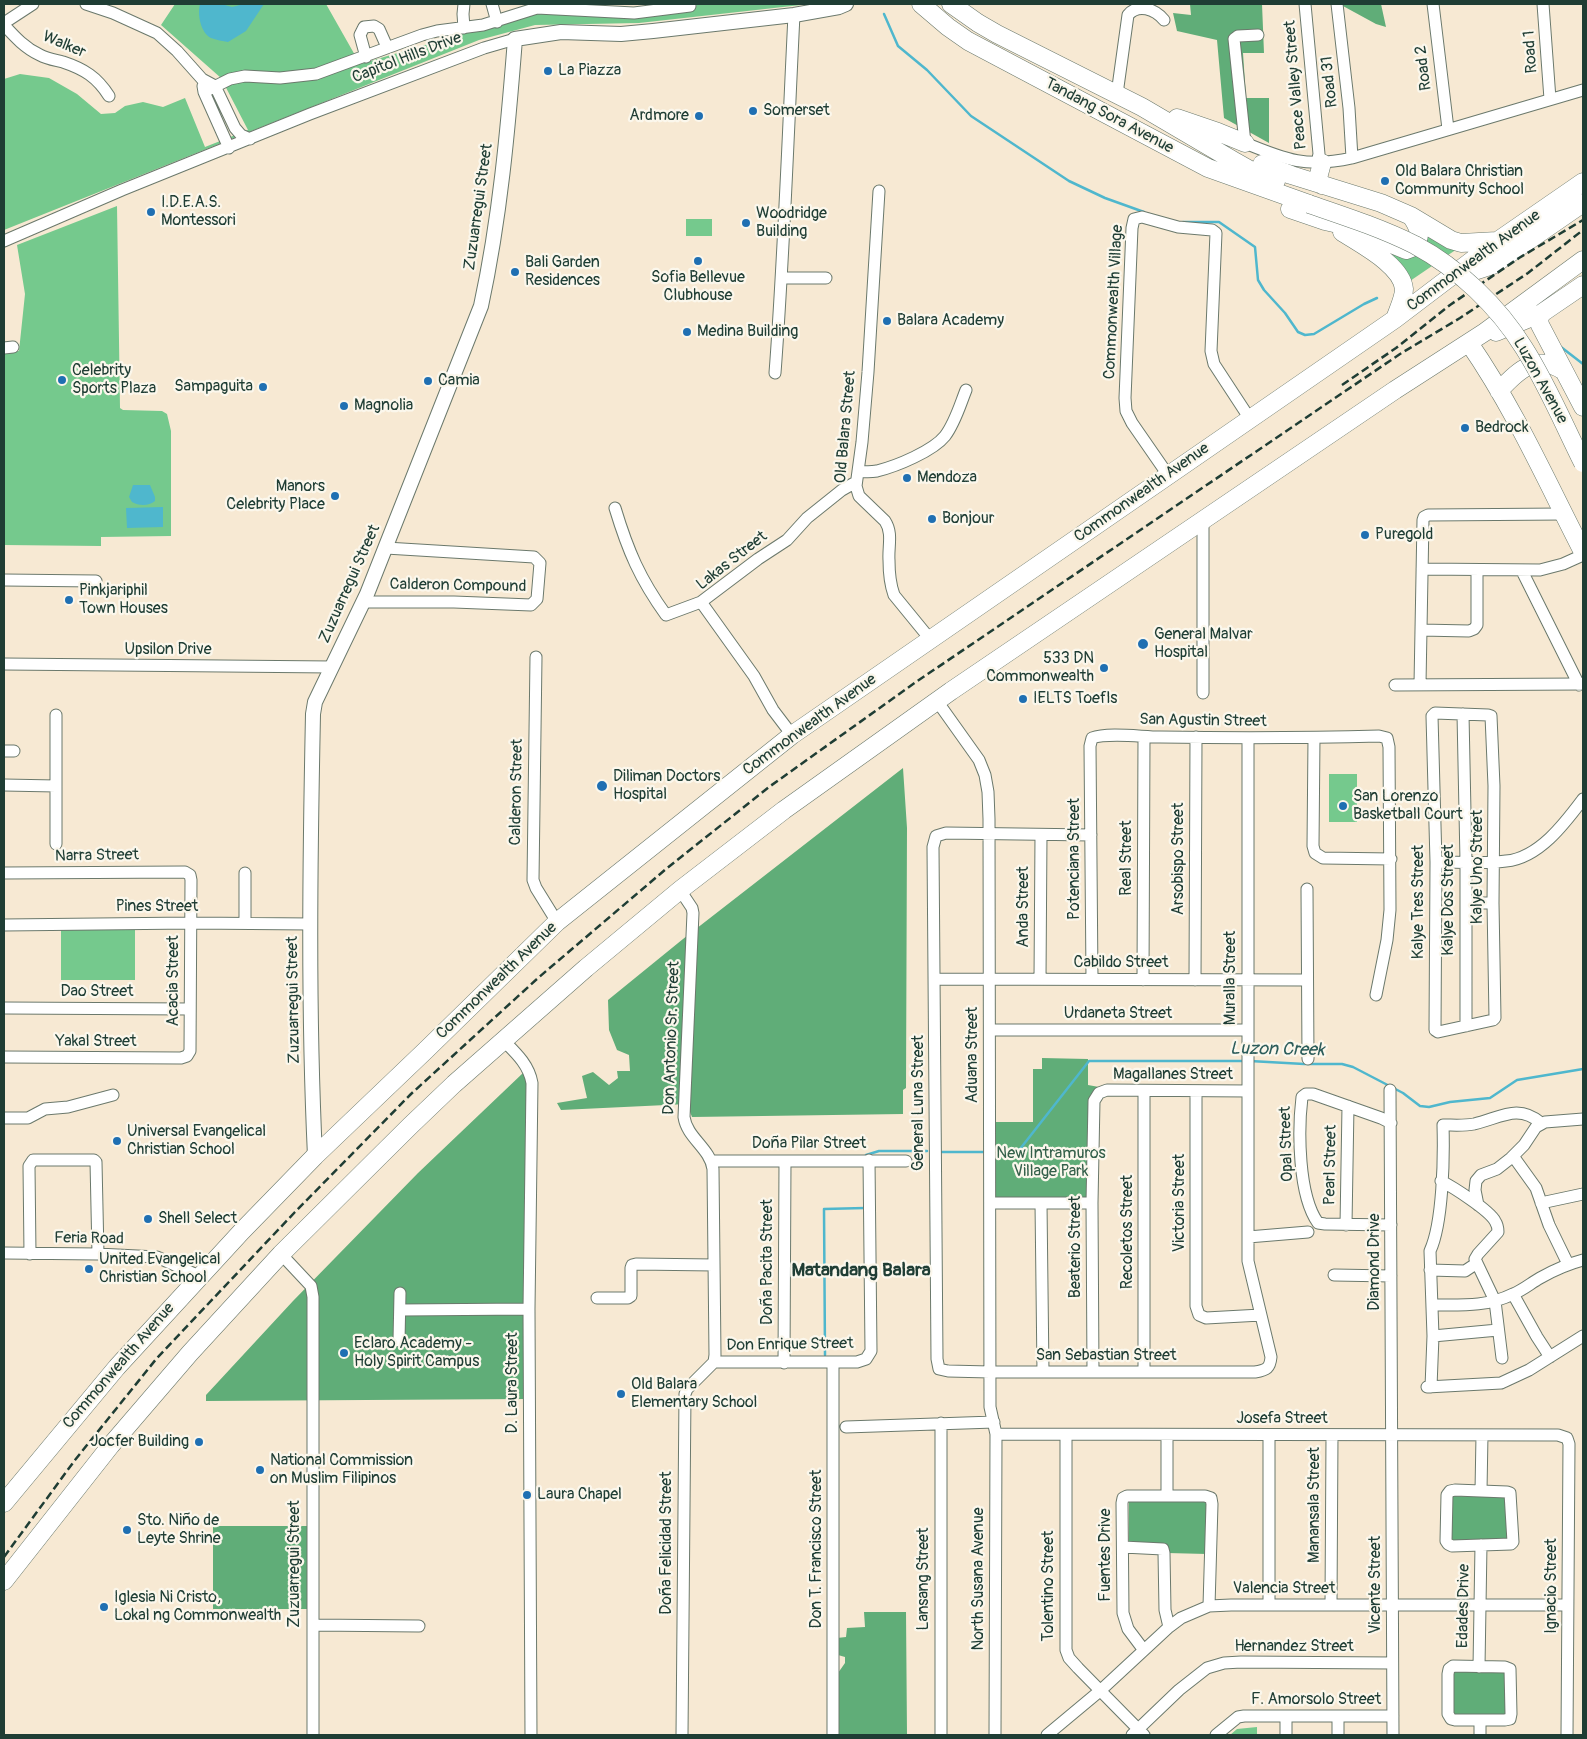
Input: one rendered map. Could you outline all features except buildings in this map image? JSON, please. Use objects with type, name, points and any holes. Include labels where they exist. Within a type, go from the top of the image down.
[{"type":"main road","name":"Tandang Sora Avenue","points":[[921,4],[968,41],[1208,168],[1314,194]]},
{"type":"main road","name":"Tandang Sora Avenue","points":[[951,4],[978,23],[1142,107],[1259,175],[1314,194]]},
{"type":"main road","points":[[1142,107],[1210,129],[1245,143]]},
{"type":"main road","points":[[1320,163],[1314,194],[1373,200],[1411,216],[1452,240],[1461,243],[1499,240]]},
{"type":"main road","points":[[1208,168],[1256,196],[1325,221],[1347,226],[1406,250],[1414,247],[1419,239],[1418,228],[1411,216]]},
{"type":"main road","name":"Commonwealth Avenue","points":[[4,1503],[117,1367],[199,1276],[316,1156],[557,922],[792,735],[1395,319],[1499,240],[1583,182]]},
{"type":"main road","name":"Luzon Avenue","points":[[1314,194],[1372,214],[1422,237],[1454,257],[1487,286],[1515,315],[1535,344],[1583,436]]},
{"type":"main road","name":"Luzon Avenue","points":[[1314,194],[1364,223],[1412,244],[1459,275],[1505,321],[1524,348],[1583,463]]},
{"type":"main road","points":[[1445,280],[1493,265],[1583,204]]},
{"type":"main road","points":[[1325,221],[1378,256],[1398,274],[1404,290],[1395,319]]},
{"type":"main road","points":[[4,1581],[111,1445],[190,1353],[281,1254],[410,1126],[586,968],[680,890],[784,810],[937,701],[1431,366],[1469,343],[1583,260]]},
{"type":"main road","points":[[1485,332],[1500,332],[1542,313],[1583,285]]},
{"type":"main road","name":"Luzon Avenue","points":[[1542,313],[1539,318],[1540,325],[1583,407]]},
{"type":"main road","points":[[1469,343],[1499,391],[1583,554]]},
{"type":"main road","points":[[1499,391],[1514,374],[1534,364],[1553,365],[1564,371]]},
{"type":"street","points":[[4,24],[33,4]]},
{"type":"street","points":[[86,4],[115,8],[157,33],[178,51],[202,79],[215,86],[235,128],[241,135],[250,139]]},
{"type":"street","points":[[464,4],[464,28]]},
{"type":"street","points":[[492,4],[496,22]]},
{"type":"street","name":"Capitol Hills Drive","points":[[4,241],[122,190],[250,139],[484,48],[515,39],[561,32],[621,34],[653,31],[794,15],[846,4]]},
{"type":"street","name":"Peace Valley Street","points":[[1305,4],[1320,163]]},
{"type":"street","name":"Road 31","points":[[1337,4],[1349,108],[1352,158]]},
{"type":"street","name":"Road 2","points":[[1433,4],[1448,129]]},
{"type":"street","name":"Road 1","points":[[1543,4],[1550,99]]},
{"type":"street","points":[[204,92],[230,79],[245,76],[280,78],[316,74],[366,57],[388,47],[437,32],[496,22],[537,8],[588,7],[634,13],[650,7],[690,6]]},
{"type":"street","points":[[650,7],[653,31]]},
{"type":"street","points":[[1117,94],[1128,15],[1135,10],[1150,9],[1164,20]]},
{"type":"street","points":[[774,373],[782,278],[794,15]]},
{"type":"street","name":"Walker","points":[[4,24],[19,41],[41,56],[69,64],[87,73],[100,82],[110,96]]},
{"type":"street","points":[[366,57],[360,35],[364,27],[374,26],[379,29],[388,47]]},
{"type":"street","points":[[1258,36],[1238,36],[1234,39],[1245,143],[1281,158],[1294,161],[1320,163],[1352,158],[1583,90]]},
{"type":"street","name":"Zuzuarregui Street","points":[[316,1156],[313,1103],[311,924],[313,714],[316,702],[364,602],[481,306],[490,266],[498,214],[515,39]]},
{"type":"street","points":[[202,79],[204,92],[229,148]]},
{"type":"street","name":"Old Balara Street","points":[[879,191],[868,363],[856,492],[888,526],[889,559],[894,595],[930,639]]},
{"type":"street","name":"Commonwealth Village","points":[[1168,475],[1126,411],[1132,228],[1134,219],[1137,217],[1178,228],[1212,230],[1216,233],[1211,351],[1214,364],[1250,419]]},
{"type":"street","points":[[782,278],[826,278]]},
{"type":"street","points":[[857,477],[902,462],[936,444],[950,430],[966,390]]},
{"type":"street","name":"Lakas Street","points":[[792,735],[773,710],[754,676],[701,602],[758,559],[787,540],[807,518],[857,477]]},
{"type":"street","points":[[615,508],[626,546],[650,592],[666,615],[701,602]]},
{"type":"street","points":[[1420,684],[1424,517],[1428,515],[1564,514]]},
{"type":"street","points":[[1203,520],[1203,693]]},
{"type":"street","name":"Calderon Compound","points":[[364,602],[454,602],[531,605],[537,599],[540,563],[534,557],[386,548]]},
{"type":"street","points":[[1422,569],[1522,571],[1550,568],[1583,554]]},
{"type":"street","points":[[1421,630],[1474,630],[1476,625],[1477,570]]},
{"type":"street","points":[[1395,685],[1581,684],[1522,571]]},
{"type":"street","points":[[4,580],[96,581]]},
{"type":"street","name":"Calderon Street","points":[[536,657],[533,880],[557,922]]},
{"type":"street","name":"Upsilon Drive","points":[[4,664],[332,667]]},
{"type":"street","name":"Aduana Street","points":[[937,701],[979,760],[985,775],[988,792],[990,1407],[994,1422]]},
{"type":"street","name":"Kalye Tres Street","points":[[1463,714],[1433,714],[1436,862],[1435,1030],[1438,1032],[1466,1026]]},
{"type":"street","name":"Kalye Uno Street","points":[[1463,714],[1491,716],[1494,786],[1493,903],[1495,1018],[1466,1026]]},
{"type":"street","name":"Kalye Dos Street","points":[[1463,714],[1466,862],[1466,1026]]},
{"type":"street","points":[[56,715],[56,844]]},
{"type":"street","name":"San Agustin Street","points":[[1092,738],[1100,735],[1248,738],[1379,736],[1387,738],[1389,747],[1391,859]]},
{"type":"street","name":"Real Street","points":[[1143,980],[1144,737]]},
{"type":"street","name":"Arsobispo Street","points":[[1195,980],[1196,737]]},
{"type":"street","name":"Potenciana Street","points":[[1092,738],[1090,746],[1092,979]]},
{"type":"street","name":"Muralla Street","points":[[1248,738],[1247,1030],[1249,1271],[1271,1356],[1270,1365]]},
{"type":"street","points":[[1314,738],[1313,846],[1315,854],[1323,858],[1391,859],[1389,923],[1376,995]]},
{"type":"street","points":[[4,785],[56,786]]},
{"type":"street","points":[[1436,862],[1515,860],[1541,845],[1559,830],[1583,799]]},
{"type":"street","name":"General Luna Street","points":[[939,1369],[937,1360],[933,847],[936,836],[946,833],[989,834]]},
{"type":"street","points":[[989,834],[1091,835]]},
{"type":"street","name":"Anda Street","points":[[1040,835],[1040,979]]},
{"type":"street","name":"Narra Street","points":[[4,873],[185,872],[190,875]]},
{"type":"street","points":[[244,873],[245,923]]},
{"type":"street","name":"Acacia Street","points":[[187,1056],[190,1051],[190,875]]},
{"type":"street","points":[[1307,889],[1308,1059]]},
{"type":"street","name":"Don Antonio Sr. Street","points":[[680,890],[692,908],[693,913],[684,1117],[686,1128],[712,1161]]},
{"type":"street","points":[[1466,903],[1493,903]]},
{"type":"street","name":"Pines Street","points":[[4,925],[311,924]]},
{"type":"street","name":"Cabildo Street","points":[[934,979],[1307,980]]},
{"type":"street","name":"Dao Street","points":[[4,1008],[190,1009]]},
{"type":"street","name":"Urdaneta Street","points":[[990,1030],[1247,1030]]},
{"type":"street","name":"D. Laura Street","points":[[504,1041],[522,1060],[532,1083],[529,1309],[531,1735]]},
{"type":"street","name":"Yakal Street","points":[[4,1057],[181,1058],[187,1056]]},
{"type":"street","name":"Magallanes Street","points":[[1098,1093],[1107,1090],[1144,1092],[1248,1091]]},
{"type":"street","name":"Diamond Drive","points":[[1390,1090],[1392,1435]]},
{"type":"street","name":"Recoletos Street","points":[[1144,1092],[1144,1372]]},
{"type":"street","name":"Victoria Street","points":[[1196,1092],[1196,1296],[1199,1315],[1206,1318],[1261,1315]]},
{"type":"street","name":"Beaterio Street","points":[[1093,1372],[1092,1203],[1094,1102],[1098,1093]]},
{"type":"street","name":"Opal Street","points":[[1346,1225],[1318,1223],[1314,1218],[1302,1174],[1301,1106],[1302,1097],[1306,1094],[1313,1094],[1348,1106]]},
{"type":"street","points":[[4,1118],[28,1118],[45,1109],[68,1107],[113,1095]]},
{"type":"street","points":[[1348,1106],[1391,1123]]},
{"type":"street","name":"Pearl Street","points":[[1346,1225],[1348,1106]]},
{"type":"street","points":[[1542,1123],[1530,1114],[1522,1112],[1511,1113],[1474,1124],[1442,1125],[1441,1181],[1437,1230],[1430,1251],[1433,1336],[1429,1387],[1501,1383],[1529,1370],[1583,1336]]},
{"type":"street","points":[[1478,1205],[1476,1181],[1481,1175],[1497,1168],[1513,1156],[1524,1145],[1536,1127],[1542,1123],[1583,1120]]},
{"type":"street","points":[[1513,1156],[1536,1188],[1549,1226],[1568,1264]]},
{"type":"street","points":[[30,1254],[29,1166],[33,1160],[94,1160],[97,1166],[98,1254]]},
{"type":"street","name":"Don Enrique Street","points":[[714,1362],[784,1363],[857,1362],[866,1360],[871,1352],[869,1160]]},
{"type":"street","points":[[712,1161],[714,1362]]},
{"type":"street","name":"Doña Pilar Street","points":[[712,1161],[906,1161]]},
{"type":"street","name":"Doña Pacita Street","points":[[784,1363],[785,1161]]},
{"type":"street","points":[[1441,1181],[1478,1205],[1495,1220],[1498,1232],[1478,1254],[1476,1263],[1495,1300],[1502,1358]]},
{"type":"street","points":[[1542,1203],[1583,1194]]},
{"type":"street","points":[[990,1203],[1092,1203]]},
{"type":"street","points":[[1041,1203],[1043,1372]]},
{"type":"street","points":[[1346,1225],[1391,1225]]},
{"type":"street","points":[[1248,1238],[1308,1232]]},
{"type":"street","name":"Feria Road","points":[[4,1254],[98,1254],[157,1257],[199,1276]]},
{"type":"street","name":"Zuzuarregui Street","points":[[281,1254],[311,1286],[312,1291],[313,1735]]},
{"type":"street","points":[[1432,1305],[1480,1305],[1513,1294],[1568,1264],[1583,1260]]},
{"type":"street","points":[[1430,1270],[1466,1270],[1476,1263]]},
{"type":"street","points":[[597,1298],[628,1298],[630,1296],[632,1264],[714,1264]]},
{"type":"street","points":[[1334,1275],[1391,1276]]},
{"type":"street","points":[[399,1341],[400,1293]]},
{"type":"street","points":[[1513,1294],[1550,1356]]},
{"type":"street","points":[[400,1310],[529,1309]]},
{"type":"street","points":[[1433,1336],[1498,1330]]},
{"type":"street","name":"Doña Felicidad Street","points":[[682,1735],[685,1394],[687,1389],[714,1362]]},
{"type":"street","name":"Don T. Francisco Street","points":[[833,1362],[833,1735]]},
{"type":"street","name":"San Sebastian Street","points":[[939,1369],[990,1372],[1256,1372],[1266,1370],[1270,1365]]},
{"type":"street","points":[[846,1427],[994,1422]]},
{"type":"street","name":"North Susana Avenue","points":[[994,1422],[996,1434],[995,1735]]},
{"type":"street","name":"Lansang Street","points":[[940,1735],[941,1423]]},
{"type":"street","name":"Josefa Street","points":[[996,1434],[1558,1435],[1567,1438]]},
{"type":"street","name":"Tolentino Street","points":[[1066,1435],[1066,1650],[1069,1658],[1101,1690],[1138,1733]]},
{"type":"street","points":[[1167,1435],[1167,1496]]},
{"type":"street","points":[[1269,1435],[1269,1604]]},
{"type":"street","name":"Manansala Street","points":[[1331,1605],[1332,1435]]},
{"type":"street","name":"Vicente Street","points":[[1392,1435],[1393,1735]]},
{"type":"street","points":[[1481,1491],[1482,1435]]},
{"type":"street","name":"Ignacio Street","points":[[1567,1438],[1569,1444],[1567,1735]]},
{"type":"street","name":"Edades Drive","points":[[1450,1491],[1510,1493],[1513,1542],[1508,1545],[1481,1545],[1452,1546],[1446,1541],[1448,1495],[1450,1491]]},
{"type":"street","name":"Fuentes Drive","points":[[1143,1649],[1128,1629],[1123,1612],[1122,1503],[1123,1498],[1126,1496],[1205,1496],[1211,1498],[1209,1606]]},
{"type":"street","name":"Edades Drive","points":[[1480,1667],[1481,1545]]},
{"type":"street","points":[[1123,1547],[1163,1549],[1165,1610],[1169,1627]]},
{"type":"street","name":"Valencia Street","points":[[1047,1735],[1101,1690],[1143,1649],[1169,1627],[1181,1618],[1209,1606],[1269,1604],[1392,1606],[1567,1605]]},
{"type":"street","points":[[313,1625],[419,1626]]},
{"type":"street","name":"Hernandez Street","points":[[1138,1733],[1180,1690],[1207,1668],[1224,1663],[1392,1663]]},
{"type":"street","name":"Edades Drive","points":[[1453,1666],[1505,1667],[1510,1669],[1510,1719],[1480,1720],[1455,1720],[1451,1719],[1448,1714],[1449,1669],[1453,1666]]},
{"type":"street","name":"F. Amorsolo Street","points":[[1216,1735],[1238,1717],[1244,1716],[1393,1716]]},
{"type":"street","points":[[1286,1716],[1286,1735]]},
{"type":"street","points":[[1338,1716],[1338,1735]]},
{"type":"street","points":[[1480,1720],[1480,1735]]},
{"type":"green space","points":[[175,4],[326,4],[360,64],[538,12],[695,8],[697,4],[810,4],[639,23],[535,25],[479,40],[4,230],[4,79],[20,74],[49,78],[77,94],[101,114],[115,113],[125,106],[143,102],[163,107],[185,98],[205,147],[248,130],[221,78],[161,25]]},
{"type":"green space","points":[[1190,4],[1262,4],[1264,53],[1243,53],[1246,98],[1269,98],[1269,143],[1224,118],[1217,40],[1177,31],[1173,13],[1191,15]]},
{"type":"green space","points":[[1342,4],[1381,4],[1386,27],[1376,24]]},
{"type":"green space","name":"Celebrity Sports Plaza","points":[[117,206],[120,408],[123,410],[162,411],[167,414],[171,431],[171,536],[101,537],[101,546],[4,545],[4,352],[19,351],[25,294],[17,245]]},
{"type":"green space","points":[[686,219],[712,219],[712,236],[686,236]]},
{"type":"green space","points":[[1425,234],[1457,249],[1410,281],[1399,263],[1372,240]]},
{"type":"green space","points":[[903,768],[907,828],[906,1088],[903,1090],[903,1114],[692,1117],[687,1104],[561,1110],[557,1103],[587,1098],[582,1076],[593,1072],[609,1085],[618,1078],[617,1071],[630,1071],[629,1055],[617,1050],[609,1030],[608,1000],[683,939]]},
{"type":"green space","name":"San Lorenzo Basketball Court","points":[[1329,774],[1357,774],[1357,822],[1329,822]]},
{"type":"green space","points":[[61,930],[135,930],[135,980],[61,980]]},
{"type":"green space","name":"New Intramuros Village Park","points":[[1042,1058],[1088,1059],[1088,1085],[1099,1087],[1091,1096],[1089,1200],[993,1200],[992,1122],[1033,1122],[1033,1069],[1042,1069]]},
{"type":"green space","points":[[523,1073],[530,1082],[526,1399],[206,1401],[206,1395],[293,1301],[418,1173]]},
{"type":"green space","points":[[1452,1496],[1510,1497],[1509,1542],[1451,1541]]},
{"type":"green space","points":[[1129,1500],[1208,1501],[1207,1554],[1167,1553],[1129,1545]]},
{"type":"green space","points":[[213,1526],[308,1526],[307,1609],[213,1609]]},
{"type":"green space","points":[[864,1612],[906,1612],[907,1735],[837,1735],[838,1673],[845,1663],[845,1657],[838,1655],[837,1638],[846,1637],[847,1628],[865,1627]]},
{"type":"green space","points":[[1451,1671],[1506,1671],[1506,1715],[1451,1715]]},
{"type":"green space","points":[[1257,1727],[1257,1735],[1230,1735],[1237,1729]]},
{"type":"water","points":[[200,4],[221,4],[232,7],[244,4],[264,4],[246,31],[228,42],[211,38],[202,28]]},
{"type":"water","points":[[133,485],[150,485],[155,501],[144,505],[132,502],[129,497]]},
{"type":"water","points":[[163,507],[163,527],[127,528],[126,508]]},
{"type":"waterway","points":[[884,14],[898,46],[927,70],[971,116],[1069,181],[1105,198],[1144,212]]},
{"type":"waterway","points":[[1183,222],[1219,222],[1255,247],[1258,280],[1298,332],[1305,335],[1314,334],[1377,298]]},
{"type":"waterway","points":[[1561,347],[1583,364]]},
{"type":"waterway","name":"Luzon Creek","points":[[995,1155],[1006,1155],[1020,1149],[1089,1061],[1245,1061]]},
{"type":"waterway","name":"Luzon Creek","points":[[1250,1061],[1342,1064],[1353,1067],[1403,1093],[1420,1106],[1429,1107],[1450,1102],[1490,1098],[1517,1080],[1583,1069]]},
{"type":"waterway","name":"Luzon Creek","points":[[866,1155],[879,1151],[927,1151]]},
{"type":"waterway","name":"Luzon Creek","points":[[942,1152],[983,1152]]},
{"type":"waterway","name":"Luzon Creek","points":[[825,1355],[824,1209],[865,1208]]},
{"type":"railway","points":[[1342,385],[1396,348],[1450,305],[1519,258],[1583,220]]},
{"type":"railway","points":[[4,1557],[75,1460],[157,1358],[295,1212],[411,1094],[538,978],[666,869],[769,787],[916,682],[1400,354],[1460,318],[1528,273],[1583,230]]},
{"type":"place","name":"La Piazza","points":[[548,71]]},
{"type":"place","name":"Somerset","points":[[753,111]]},
{"type":"place","name":"Ardmore","points":[[699,116]]},
{"type":"place","name":"Old Balara Christian Community School","points":[[1385,181]]},
{"type":"place","name":"I.D.E.A.S. Montessori","points":[[151,212]]},
{"type":"place","name":"Woodridge Building","points":[[746,223]]},
{"type":"place","name":"Sofia Bellevue Clubhouse","points":[[698,261]]},
{"type":"place","name":"Bali Garden Residences","points":[[515,272]]},
{"type":"place","name":"Balara Academy","points":[[887,321]]},
{"type":"place","name":"Medina Building","points":[[687,332]]},
{"type":"place","name":"Celebrity Sports Plaza","points":[[62,380]]},
{"type":"place","name":"Camia","points":[[428,381]]},
{"type":"place","name":"Sampaguita","points":[[263,387]]},
{"type":"place","name":"Magnolia","points":[[344,406]]},
{"type":"place","name":"Bedrock","points":[[1465,428]]},
{"type":"place","name":"Mendoza","points":[[907,478]]},
{"type":"place","name":"Manors Celebrity Place","points":[[335,496]]},
{"type":"place","name":"Bonjour","points":[[932,519]]},
{"type":"place","name":"Puregold","points":[[1365,535]]},
{"type":"place","name":"Pinkjariphil Town Houses","points":[[69,600]]},
{"type":"place","name":"General Malvar Hospital","points":[[1143,644]]},
{"type":"place","name":"533 DN Commonwealth","points":[[1104,668]]},
{"type":"place","name":"IELTS Toefls","points":[[1023,699]]},
{"type":"place","name":"Diliman Doctors Hospital","points":[[602,786]]},
{"type":"place","name":"San Lorenzo Basketball Court","points":[[1343,806]]},
{"type":"place","name":"Universal Evangelical Christian School","points":[[117,1141]]},
{"type":"place","name":"Shell Select","points":[[148,1219]]},
{"type":"place","name":"United Evangelical Christian School","points":[[89,1269]]},
{"type":"place","name":"Eclaro Academy - Holy Spirit Campus","points":[[344,1353]]},
{"type":"place","name":"Old Balara Elementary School","points":[[621,1394]]},
{"type":"place","name":"Jocfer Building","points":[[199,1442]]},
{"type":"place","name":"National Commission on Muslim Filipinos","points":[[260,1470]]},
{"type":"place","name":"Laura Chapel","points":[[527,1495]]},
{"type":"place","name":"Sto. Niño de Leyte Shrine","points":[[127,1530]]},
{"type":"place","name":"Iglesia Ni Cristo, Lokal ng Commonwealth","points":[[104,1607]]},
{"type":"district","name":"Matandang Balara","points":[[861,1271]]}]
